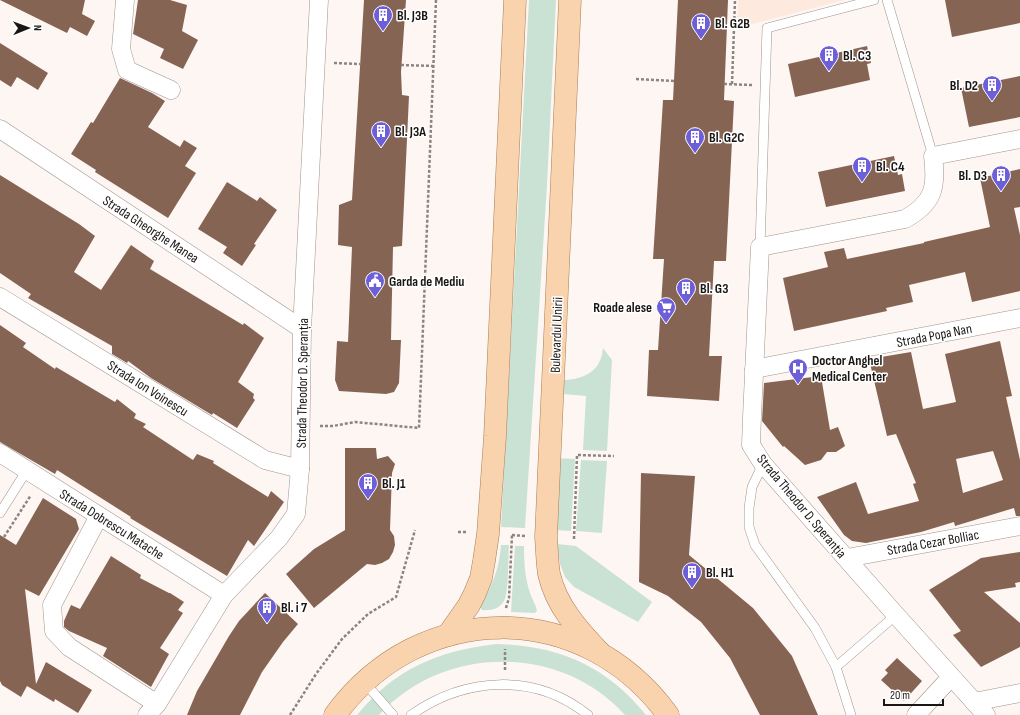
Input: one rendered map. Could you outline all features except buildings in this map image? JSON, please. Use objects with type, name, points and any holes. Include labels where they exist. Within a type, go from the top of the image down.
[{"type":"main road","points":[[448,635],[469,605],[481,578],[488,534],[495,436],[516,0]]},
{"type":"main road","name":"Bulevardul Unirii","points":[[570,0],[546,537],[550,574],[554,588],[575,625],[601,654]]},
{"type":"main road","points":[[335,715],[347,699],[381,668],[404,653],[424,643],[468,630],[514,628],[534,630],[569,639],[601,654],[638,681],[656,699],[668,715]]},
{"type":"street","points":[[125,0],[121,49],[127,70],[171,90]]},
{"type":"street","name":"Strada Theodor D. Speranția","points":[[152,709],[224,595],[280,538],[296,514],[300,469],[302,329],[319,0]]},
{"type":"street","name":"Strada Gheorghe Manea","points":[[0,129],[302,329]]},
{"type":"street","points":[[760,247],[906,219],[918,212],[927,203],[932,192],[935,170],[933,156],[1020,139]]},
{"type":"street","name":"Strada Theodor D. Speranția","points":[[760,247],[751,444],[763,464],[980,709]]},
{"type":"street","name":"Strada Ion Voinescu","points":[[0,297],[265,460],[300,469]]},
{"type":"street","name":"Strada Popa Nan","points":[[754,369],[1020,318]]},
{"type":"street","name":"Strada Dobrescu Matache","points":[[0,453],[224,595]]},
{"type":"street","points":[[99,516],[52,606],[54,631],[69,647],[152,709]]},
{"type":"street","name":"Strada Cezar Bolliac","points":[[847,558],[1020,526]]},
{"type":"street","points":[[916,715],[951,677]]},
{"type":"street","points":[[980,709],[1020,693]]},
{"type":"lane","points":[[760,247],[767,28],[874,0]]},
{"type":"lane","points":[[887,0],[933,156]]},
{"type":"lane","points":[[763,464],[752,487],[749,508],[749,527],[754,545],[815,628],[836,667],[851,715]]},
{"type":"lane","points":[[0,513],[34,475]]},
{"type":"lane","points":[[836,667],[896,615]]},
{"type":"lane","points":[[364,682],[394,715]]},
{"type":"lane","points":[[411,715],[434,700],[458,690],[498,684],[524,686],[550,693],[574,705],[588,715]]},
{"type":"path","points":[[301,426],[333,426],[355,422],[419,428],[436,0]]},
{"type":"path","points":[[732,84],[735,0]]},
{"type":"path","points":[[316,62],[360,64]]},
{"type":"path","points":[[401,65],[434,66]]},
{"type":"path","points":[[636,79],[674,81]]},
{"type":"path","points":[[724,84],[765,86]]},
{"type":"path","points":[[574,539],[578,455],[614,456]]},
{"type":"path","points":[[4,537],[34,475]]},
{"type":"path","points":[[290,715],[316,674],[342,638],[368,614],[396,597],[415,530]]},
{"type":"path","points":[[506,535],[525,536]]},
{"type":"path","points":[[505,612],[509,598],[512,535]]},
{"type":"path","points":[[505,645],[505,661]]},
{"type":"shaded area","points":[[738,0],[845,0],[737,28]]},
{"type":"green space","points":[[529,0],[556,0],[547,185],[525,528],[501,527]]},
{"type":"green space","points":[[603,348],[612,360],[607,451],[583,450],[586,396],[563,394],[564,380],[579,378],[591,372],[599,363]]},
{"type":"green space","points":[[556,458],[575,459],[571,531],[553,530]]},
{"type":"green space","points":[[581,460],[607,461],[602,533],[576,531]]},
{"type":"green space","points":[[557,544],[576,546],[652,602],[638,622],[574,587],[565,577],[560,564]]},
{"type":"green space","points":[[501,545],[509,545],[506,597],[502,604],[497,608],[492,610],[482,610],[481,606],[497,570]]},
{"type":"green space","points":[[515,546],[524,546],[526,576],[528,587],[537,611],[535,613],[511,612]]},
{"type":"green space","points":[[496,644],[540,649],[560,654],[579,662],[597,671],[614,683],[646,715],[625,715],[599,692],[569,675],[536,665],[502,662],[469,665],[436,675],[406,692],[379,715],[357,715],[386,685],[419,665],[436,657],[475,647]]},
{"type":"place","name":"Bl. J3B","points":[[383,32]]},
{"type":"place","name":"Bl. G2B","points":[[701,40]]},
{"type":"place","name":"Bl. C3","points":[[829,72]]},
{"type":"place","name":"Bl. D2","points":[[992,102]]},
{"type":"place","name":"Bl. J3A","points":[[381,148]]},
{"type":"place","name":"Bl. G2C","points":[[695,154]]},
{"type":"place","name":"Bl. C4","points":[[862,183]]},
{"type":"place","name":"Bl. D3","points":[[1001,192]]},
{"type":"place","name":"Garda de Mediu","points":[[375,298]]},
{"type":"place","name":"Bl. G3","points":[[686,305]]},
{"type":"place","name":"Roade alese","points":[[666,324]]},
{"type":"place","name":"Doctor Anghel Medical Center","points":[[798,385]]},
{"type":"place","name":"Bl. J1","points":[[368,500]]},
{"type":"place","name":"Bl. H1","points":[[692,589]]},
{"type":"place","name":"Bl. i 7","points":[[267,624]]}]
